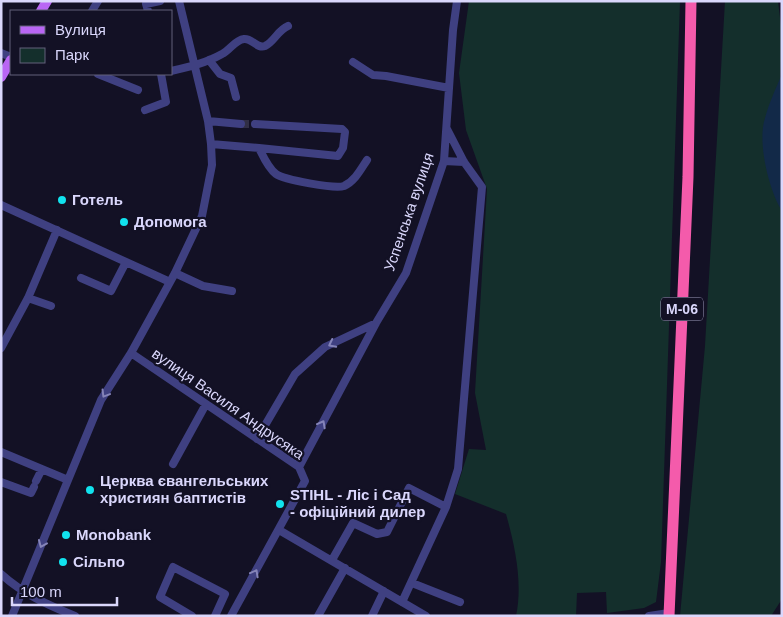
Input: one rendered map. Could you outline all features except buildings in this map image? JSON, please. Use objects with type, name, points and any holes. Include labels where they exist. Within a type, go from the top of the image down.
[{"type":"highway","name":"М-06","points":[[669,614],[688,177],[691,1]]},
{"type":"main road","points":[[1,77],[10,61]]},
{"type":"street","points":[[145,6],[160,1]]},
{"type":"street","points":[[12,616],[101,400],[175,273],[202,216],[212,165],[211,144],[208,122],[179,1]]},
{"type":"street","name":"Успенська вулиця","points":[[299,467],[376,323],[406,273],[444,161],[453,30],[457,1]]},
{"type":"street","points":[[172,71],[195,66],[225,53],[243,39],[248,39],[261,46],[266,45],[283,28],[288,26]]},
{"type":"street","points":[[209,60],[220,74],[231,78],[236,97]]},
{"type":"street","points":[[352,62],[373,75],[449,88]]},
{"type":"street","points":[[100,75],[138,90]]},
{"type":"street","points":[[145,110],[166,102],[162,75]]},
{"type":"street","points":[[208,122],[241,124]]},
{"type":"street","points":[[211,144],[338,156],[343,148],[344,132],[342,128],[255,124]]},
{"type":"street","points":[[402,602],[446,507],[458,469],[482,187],[464,162],[447,129]]},
{"type":"street","points":[[259,148],[275,173],[283,178],[333,186],[342,187],[349,183],[356,177],[367,160]]},
{"type":"street","points":[[444,161],[464,162]]},
{"type":"street","points":[[1,205],[170,282]]},
{"type":"street","points":[[1,348],[28,298],[57,230]]},
{"type":"street","points":[[81,278],[111,291],[126,262]]},
{"type":"street","points":[[175,273],[203,286],[232,291]]},
{"type":"street","points":[[28,298],[50,306]]},
{"type":"street","points":[[257,439],[295,374],[325,348],[376,323]]},
{"type":"street","name":"вулиця Василя Андрусяка","points":[[130,353],[299,467],[305,481],[279,530]]},
{"type":"street","points":[[173,464],[206,404]]},
{"type":"street","points":[[1,452],[68,480]]},
{"type":"street","points":[[1,482],[32,493],[42,469]]},
{"type":"street","points":[[332,560],[353,522],[377,534],[387,532],[409,488],[446,507]]},
{"type":"street","points":[[231,616],[279,530],[426,616]]},
{"type":"street","points":[[192,616],[160,597],[173,567],[226,594],[215,616]]},
{"type":"street","points":[[318,616],[346,568]]},
{"type":"street","points":[[1,574],[40,602],[75,616]]},
{"type":"street","points":[[412,583],[460,602]]},
{"type":"street","points":[[372,616],[384,591]]},
{"type":"street","points":[[649,616],[669,614]]},
{"type":"green space","points":[[469,1],[680,1],[661,562],[656,602],[644,608],[607,613],[606,592],[577,593],[576,616],[516,616],[519,591],[518,578],[515,552],[506,514],[455,494],[469,449],[486,450],[475,393],[487,189],[466,130],[459,73]]},
{"type":"green space","points":[[725,1],[778,1],[782,34],[778,143],[782,147],[782,599],[771,616],[680,616],[705,346]]},
{"type":"water","points":[[782,74],[782,211],[769,179],[762,140],[767,112]]},
{"type":"tunnel","points":[[241,124],[255,124]]},
{"type":"place","name":"Готель","points":[[62,200]]},
{"type":"place","name":"Допомога","points":[[124,222]]},
{"type":"place","name":"Церква євангельських християн баптистів","points":[[90,490]]},
{"type":"place","name":"STIHL - Ліс і Сад - офіційний дилер","points":[[280,504]]},
{"type":"place","name":"Monobank","points":[[66,535]]},
{"type":"place","name":"Сільпо","points":[[63,562]]}]
